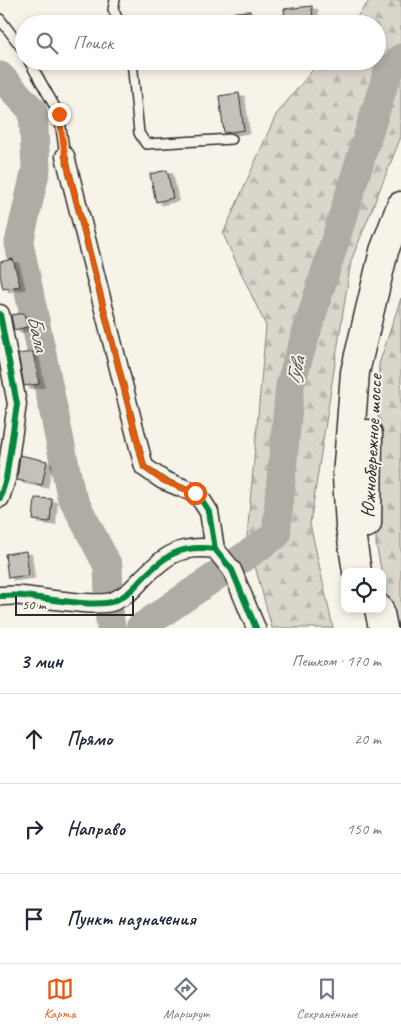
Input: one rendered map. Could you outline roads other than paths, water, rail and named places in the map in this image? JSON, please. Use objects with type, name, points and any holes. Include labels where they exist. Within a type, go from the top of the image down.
[{"type":"highway","name":"Южнобережное шоссе","points":[[356,568],[350,526],[347,477],[355,372],[384,251],[401,206]]},
{"type":"highway","name":"Южнобережное шоссе","points":[[372,568],[367,524],[366,478],[367,439],[373,371],[385,317],[401,263]]},
{"type":"highway","points":[[365,613],[368,628]]},
{"type":"highway","points":[[380,613],[383,628]]},
{"type":"street","points":[[65,156],[144,467],[162,480],[195,493],[202,501],[208,512],[217,552],[232,570],[256,628]]},
{"type":"street","points":[[0,314],[16,404],[6,479],[0,498]]},
{"type":"street","points":[[0,596],[21,596],[93,603],[113,602],[127,594],[158,562],[172,554],[201,548],[217,552]]},
{"type":"lane","points":[[114,0],[113,9],[116,15]]},
{"type":"lane","points":[[0,20],[15,40]]},
{"type":"lane","points":[[34,70],[59,114],[65,156]]},
{"type":"lane","points":[[133,70],[139,133],[146,144],[232,139]]},
{"type":"waterway","name":"Гува","points":[[140,628],[276,535],[290,385],[387,74],[401,58]]},
{"type":"waterway","name":"Бала","points":[[0,76],[33,111],[36,169],[19,243],[71,495],[108,566],[109,595]]},
{"type":"waterway","name":"Бала","points":[[109,612],[111,628]]}]
